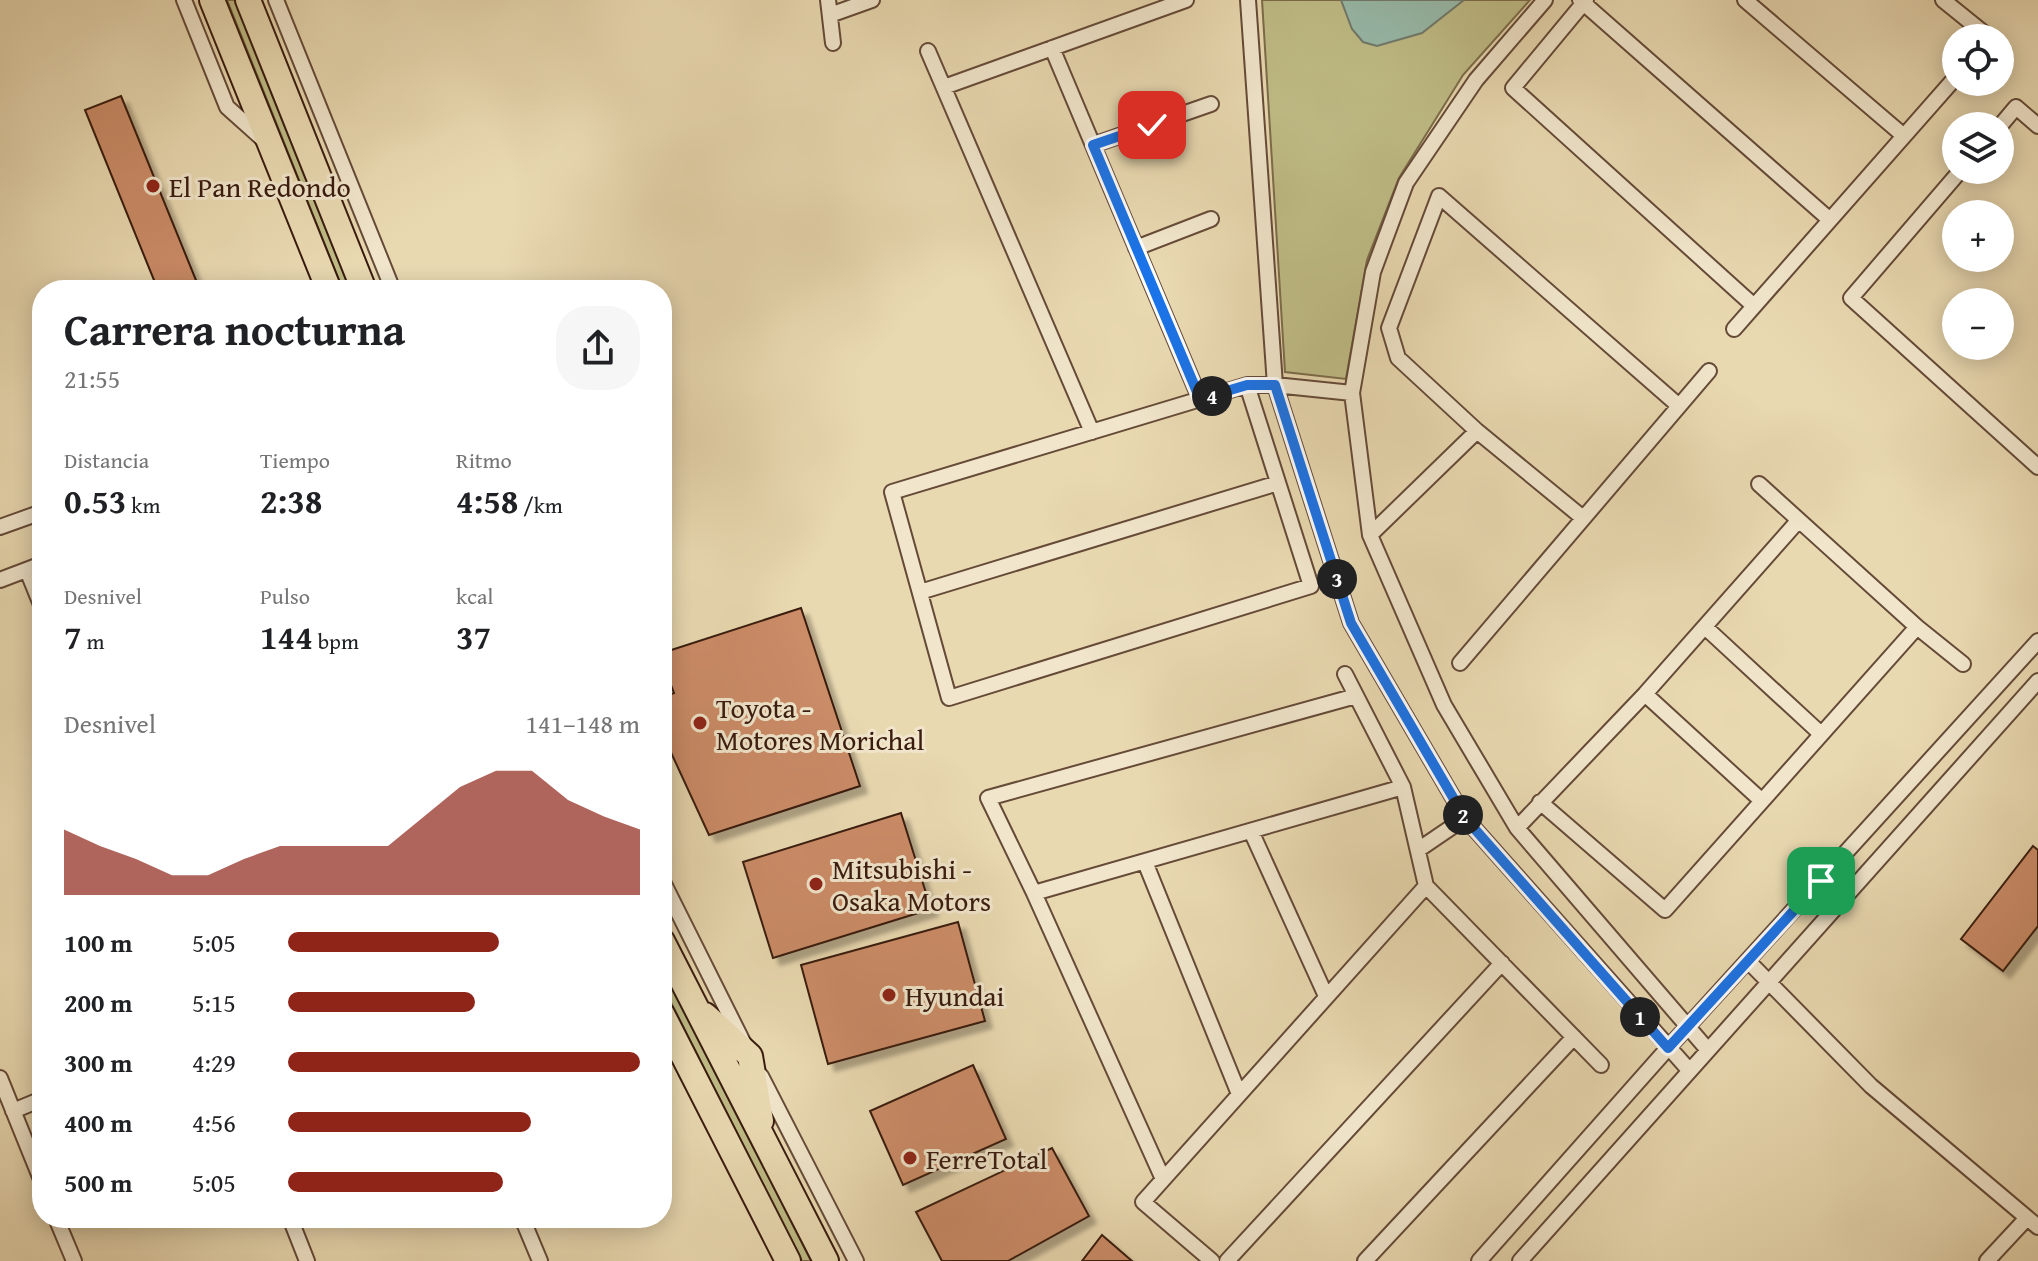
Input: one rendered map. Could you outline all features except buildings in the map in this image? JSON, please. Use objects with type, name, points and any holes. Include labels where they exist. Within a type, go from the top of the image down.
[{"type":"highway","points":[[212,0],[325,280]]},
{"type":"highway","points":[[248,0],[360,280]]},
{"type":"highway","points":[[672,960],[826,1261]]},
{"type":"highway","points":[[695,1005],[750,1056],[765,1143]]},
{"type":"highway","points":[[672,1034],[788,1261]]},
{"type":"street","points":[[184,0],[227,107],[270,146]]},
{"type":"street","points":[[276,0],[389,280]]},
{"type":"street","points":[[833,43],[829,8],[872,0]]},
{"type":"street","points":[[944,87],[1186,0]]},
{"type":"street","points":[[1248,0],[1275,385],[1351,623],[1465,818],[1689,1070]]},
{"type":"street","points":[[1545,0],[1476,80],[1406,183],[1373,272],[1352,393],[1370,535],[1444,705],[1517,828],[1707,1049]]},
{"type":"street","points":[[1745,0],[1904,136]]},
{"type":"street","points":[[1943,0],[1973,24]]},
{"type":"street","points":[[1754,306],[1513,88],[1583,1],[1830,220]]},
{"type":"street","points":[[1052,48],[1200,399]]},
{"type":"street","points":[[928,51],[1092,432]]},
{"type":"street","points":[[1734,329],[1942,93]]},
{"type":"street","points":[[1093,145],[1211,104]]},
{"type":"street","points":[[2012,112],[2016,107],[2038,126]]},
{"type":"street","points":[[1949,184],[1851,298],[2038,467]]},
{"type":"street","points":[[1583,518],[1477,431],[1398,358],[1389,328],[1439,196],[1679,406]]},
{"type":"street","points":[[1136,248],[1211,219]]},
{"type":"street","points":[[1460,663],[1709,371]]},
{"type":"street","points":[[1247,385],[1311,586],[949,698],[892,492],[1247,385],[1352,393]]},
{"type":"street","points":[[1370,535],[1477,431]]},
{"type":"street","points":[[920,592],[1278,483]]},
{"type":"street","points":[[1759,484],[1917,627],[1963,664]]},
{"type":"street","points":[[0,527],[32,516]]},
{"type":"street","points":[[1517,828],[1645,694],[1798,521]]},
{"type":"street","points":[[0,580],[32,568]]},
{"type":"street","points":[[27,570],[32,582]]},
{"type":"street","points":[[1705,627],[1821,734]]},
{"type":"street","points":[[1540,802],[1665,910],[1917,627]]},
{"type":"street","points":[[1479,1261],[2038,641]]},
{"type":"street","points":[[1345,674],[1403,787],[1426,886],[1601,1065]]},
{"type":"street","points":[[1520,1261],[2038,681]]},
{"type":"street","points":[[1645,694],[1762,801]]},
{"type":"street","points":[[1163,1179],[988,798],[1356,696]]},
{"type":"street","points":[[1034,893],[1403,787]]},
{"type":"street","points":[[1418,850],[1465,818]]},
{"type":"street","points":[[1251,831],[1326,996]]},
{"type":"street","points":[[1145,862],[1239,1094]]},
{"type":"street","points":[[1212,1261],[1143,1202],[1426,886]]},
{"type":"street","points":[[672,900],[856,1261]]},
{"type":"street","points":[[1748,961],[1871,1086],[2032,1223],[1987,1261]]},
{"type":"street","points":[[1227,1261],[1502,963]]},
{"type":"street","points":[[1365,1261],[1574,1037]]},
{"type":"street","points":[[0,1078],[32,1158]]},
{"type":"street","points":[[13,1111],[32,1103]]},
{"type":"street","points":[[60,1228],[74,1261]]},
{"type":"street","points":[[294,1228],[307,1261]]},
{"type":"street","points":[[526,1228],[540,1261]]},
{"type":"shaded area","points":[[227,0],[236,0],[349,280],[339,280]]},
{"type":"shaded area","points":[[1262,0],[1530,0],[1463,75],[1399,178],[1367,260],[1346,379],[1285,372]]},
{"type":"shaded area","points":[[1341,0],[1464,0],[1422,33],[1377,46],[1363,42],[1352,29]]},
{"type":"shaded area","points":[[672,986],[811,1261],[802,1261],[672,1005]]},
{"type":"place","name":"El Pan Redondo","points":[[153,186]]},
{"type":"place","name":"Toyota - Motores Morichal","points":[[700,723]]},
{"type":"place","name":"Mitsubishi - Osaka Motors","points":[[816,884]]},
{"type":"place","name":"Hyundai","points":[[889,995]]},
{"type":"place","name":"FerreTotal","points":[[910,1158]]},
{"type":"route","points":[[1152,125],[1093,145],[1200,399],[1247,385],[1275,385],[1351,623],[1465,818],[1668,1048],[1821,881]]}]
